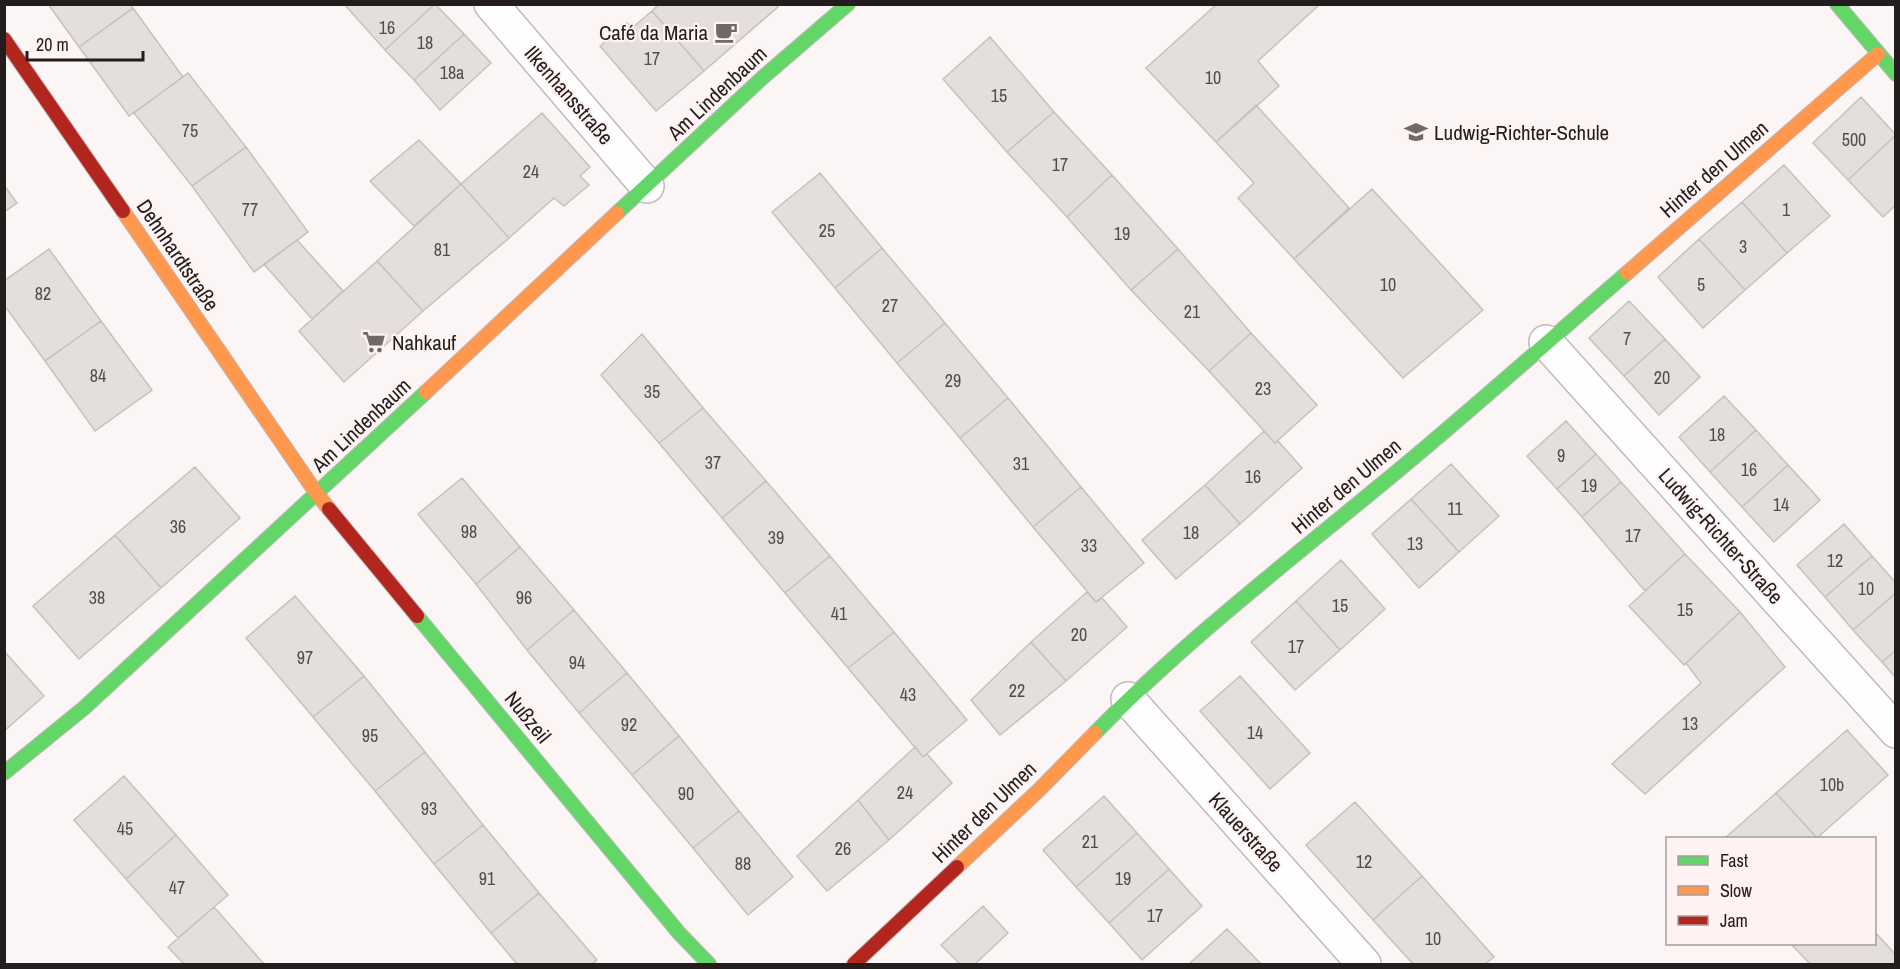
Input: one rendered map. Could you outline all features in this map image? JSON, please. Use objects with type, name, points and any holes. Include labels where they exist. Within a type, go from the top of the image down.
[{"type":"street","name":"Ilkenhansstraße","points":[[491,4],[647,186]]},
{"type":"street","name":"Am Lindenbaum","points":[[4,773],[84,708],[318,494],[761,79],[848,4]]},
{"type":"street","points":[[1837,4],[1896,74]]},
{"type":"street","name":"Dehnhardtstraße","points":[[4,39],[318,494]]},
{"type":"street","name":"Hinter den Ulmen","points":[[854,964],[1039,790],[1128,699],[1209,627],[1410,461],[1878,54]]},
{"type":"street","name":"Ludwig-Richter-Straße","points":[[1546,342],[1896,731]]},
{"type":"street","name":"Nußzeil","points":[[318,494],[679,933],[709,964]]},
{"type":"street","name":"Klauerstraße","points":[[1128,699],[1364,964]]},
{"type":"building","points":[[48,4],[130,4],[133,8],[79,47]]},
{"type":"building","points":[[344,4],[435,4],[385,50]]},
{"type":"building","points":[[435,4],[464,34],[414,80],[385,50]]},
{"type":"building","points":[[659,4],[776,4],[778,7],[704,71],[652,11]]},
{"type":"building","points":[[1217,4],[1320,4],[1258,61],[1279,86],[1216,142],[1146,68]]},
{"type":"building","points":[[133,8],[183,77],[129,116],[79,47]]},
{"type":"building","points":[[652,11],[704,71],[656,111],[600,46],[627,23],[632,28]]},
{"type":"building","points":[[464,34],[491,63],[440,110],[414,80]]},
{"type":"building","points":[[990,37],[1054,112],[1007,152],[943,79]]},
{"type":"building","points":[[188,73],[246,147],[192,186],[134,113]]},
{"type":"building","points":[[1861,97],[1896,135],[1848,180],[1813,143]]},
{"type":"building","points":[[1256,105],[1349,208],[1294,259],[1238,198],[1254,183],[1216,142]]},
{"type":"building","points":[[1054,112],[1112,175],[1067,217],[1007,152]]},
{"type":"building","points":[[542,113],[590,167],[580,176],[589,185],[564,206],[554,198],[509,238],[461,184]]},
{"type":"building","points":[[1896,135],[1896,205],[1883,217],[1848,180]]},
{"type":"building","points":[[419,140],[461,184],[414,226],[370,181]]},
{"type":"building","points":[[246,147],[308,232],[254,272],[192,186]]},
{"type":"building","points":[[1784,165],[1830,216],[1787,253],[1742,202]]},
{"type":"building","points":[[820,173],[882,248],[835,288],[772,212]]},
{"type":"building","points":[[1112,175],[1178,249],[1131,290],[1067,217]]},
{"type":"building","points":[[461,184],[509,238],[423,311],[377,261]]},
{"type":"building","points":[[4,185],[17,203],[4,212]]},
{"type":"building","points":[[1372,189],[1483,310],[1403,378],[1294,259]]},
{"type":"building","points":[[1742,202],[1787,253],[1745,290],[1699,239]]},
{"type":"building","points":[[1699,239],[1745,290],[1703,328],[1658,277]]},
{"type":"building","points":[[297,240],[343,291],[312,319],[264,264]]},
{"type":"building","points":[[882,248],[945,323],[897,363],[835,288]]},
{"type":"building","points":[[49,249],[101,321],[45,361],[4,305],[4,281]]},
{"type":"building","points":[[1178,249],[1251,333],[1209,371],[1131,290]]},
{"type":"building","points":[[377,261],[423,311],[344,382],[299,331]]},
{"type":"building","points":[[1629,301],[1665,339],[1624,376],[1589,338]]},
{"type":"building","points":[[101,321],[152,390],[95,431],[45,361]]},
{"type":"building","points":[[945,323],[1008,398],[960,438],[897,363]]},
{"type":"building","points":[[1251,333],[1317,405],[1275,443],[1209,371]]},
{"type":"building","points":[[642,334],[703,408],[659,443],[601,375]]},
{"type":"building","points":[[1665,339],[1700,377],[1659,415],[1624,376]]},
{"type":"building","points":[[1724,396],[1756,430],[1710,472],[1679,437]]},
{"type":"building","points":[[1008,398],[1081,487],[1033,527],[960,438]]},
{"type":"building","points":[[703,408],[766,481],[722,518],[659,443]]},
{"type":"building","points":[[1566,421],[1596,454],[1557,489],[1527,456]]},
{"type":"building","points":[[1756,430],[1788,465],[1742,507],[1710,472]]},
{"type":"building","points":[[1264,431],[1275,443],[1278,441],[1302,468],[1240,524],[1205,485]]},
{"type":"building","points":[[1596,454],[1621,482],[1582,517],[1557,489]]},
{"type":"building","points":[[1451,464],[1499,516],[1459,552],[1411,499]]},
{"type":"building","points":[[1788,465],[1820,500],[1774,542],[1742,507]]},
{"type":"building","points":[[195,467],[240,518],[161,588],[115,535]]},
{"type":"building","points":[[462,478],[520,547],[476,584],[418,514]]},
{"type":"building","points":[[766,481],[830,556],[785,593],[722,518]]},
{"type":"building","points":[[1621,482],[1685,554],[1645,591],[1582,517]]},
{"type":"building","points":[[1205,485],[1240,524],[1176,579],[1142,540]]},
{"type":"building","points":[[1081,487],[1144,563],[1096,602],[1033,527]]},
{"type":"building","points":[[1411,499],[1459,552],[1419,588],[1372,534]]},
{"type":"building","points":[[1844,524],[1872,556],[1825,597],[1797,565]]},
{"type":"building","points":[[115,535],[161,588],[79,659],[33,606]]},
{"type":"building","points":[[520,547],[574,610],[527,650],[476,584]]},
{"type":"building","points":[[1685,554],[1740,612],[1684,665],[1629,606]]},
{"type":"building","points":[[830,556],[894,632],[848,668],[785,593]]},
{"type":"building","points":[[1872,556],[1896,583],[1896,593],[1853,630],[1825,597]]},
{"type":"building","points":[[1341,560],[1385,609],[1340,650],[1296,601]]},
{"type":"building","points":[[1087,592],[1096,602],[1102,598],[1127,627],[1066,681],[1031,642]]},
{"type":"building","points":[[1896,593],[1896,650],[1882,662],[1853,630]]},
{"type":"building","points":[[295,596],[364,676],[313,717],[246,638]]},
{"type":"building","points":[[1296,601],[1340,650],[1295,690],[1251,642]]},
{"type":"building","points":[[574,610],[627,673],[579,713],[527,650]]},
{"type":"building","points":[[1740,612],[1785,667],[1645,794],[1612,764],[1701,683],[1686,663]]},
{"type":"building","points":[[894,632],[967,720],[923,757],[848,668]]},
{"type":"building","points":[[1031,642],[1066,681],[1000,735],[971,700]]},
{"type":"building","points":[[1896,650],[1896,678],[1882,662]]},
{"type":"building","points":[[4,651],[44,696],[4,731]]},
{"type":"building","points":[[627,673],[679,736],[632,775],[579,713]]},
{"type":"building","points":[[364,676],[425,752],[375,791],[313,717]]},
{"type":"building","points":[[1240,676],[1310,753],[1270,789],[1200,711]]},
{"type":"building","points":[[1847,730],[1888,775],[1818,837],[1776,793]]},
{"type":"building","points":[[679,736],[739,811],[693,848],[632,775]]},
{"type":"building","points":[[915,747],[923,757],[927,754],[952,783],[889,840],[858,800]]},
{"type":"building","points":[[425,752],[483,825],[434,864],[375,791]]},
{"type":"building","points":[[124,776],[176,835],[126,879],[74,820]]},
{"type":"building","points":[[1776,793],[1816,837],[1726,837]]},
{"type":"building","points":[[1104,796],[1137,833],[1076,887],[1043,850]]},
{"type":"building","points":[[858,800],[889,840],[827,891],[797,856]]},
{"type":"building","points":[[1355,802],[1422,876],[1373,920],[1306,845]]},
{"type":"building","points":[[739,811],[793,877],[748,915],[693,848]]},
{"type":"building","points":[[483,825],[539,893],[491,933],[434,864]]},
{"type":"building","points":[[1137,833],[1169,869],[1109,923],[1076,887]]},
{"type":"building","points":[[176,835],[228,895],[178,938],[126,879]]},
{"type":"building","points":[[1169,869],[1202,906],[1142,960],[1109,923]]},
{"type":"building","points":[[1422,876],[1494,957],[1485,964],[1413,964],[1373,920]]},
{"type":"building","points":[[539,893],[597,960],[592,964],[517,964],[491,933]]},
{"type":"building","points":[[983,906],[1008,933],[975,964],[960,964],[941,945]]},
{"type":"building","points":[[214,907],[264,964],[184,964],[168,947]]},
{"type":"building","points":[[1227,929],[1261,964],[1189,964]]},
{"type":"building","points":[[1876,933],[1896,955],[1896,964],[1810,964],[1792,945],[1876,945]]},
{"type":"traffic: fast","points":[[617,213],[761,79],[848,4]]},
{"type":"traffic: fast","points":[[1837,4],[1896,74]]},
{"type":"traffic: fast","points":[[1095,733],[1199,635],[1445,431],[1627,273]]},
{"type":"traffic: fast","points":[[4,773],[84,708],[426,392]]},
{"type":"traffic: fast","points":[[417,616],[679,933],[709,964]]},
{"type":"traffic: slow","points":[[1627,273],[1878,54]]},
{"type":"traffic: slow","points":[[123,211],[329,509]]},
{"type":"traffic: slow","points":[[426,392],[617,213]]},
{"type":"traffic: slow","points":[[957,867],[1039,790],[1095,733]]},
{"type":"traffic: jam","points":[[4,39],[123,211]]},
{"type":"traffic: jam","points":[[329,509],[417,616]]},
{"type":"traffic: jam","points":[[854,964],[957,867]]},
{"type":"place","name":"Café da Maria","points":[[726,32]]},
{"type":"place","name":"Ludwig-Richter-Schule","points":[[1416,132]]},
{"type":"place","name":"Nahkauf","points":[[374,342]]}]
